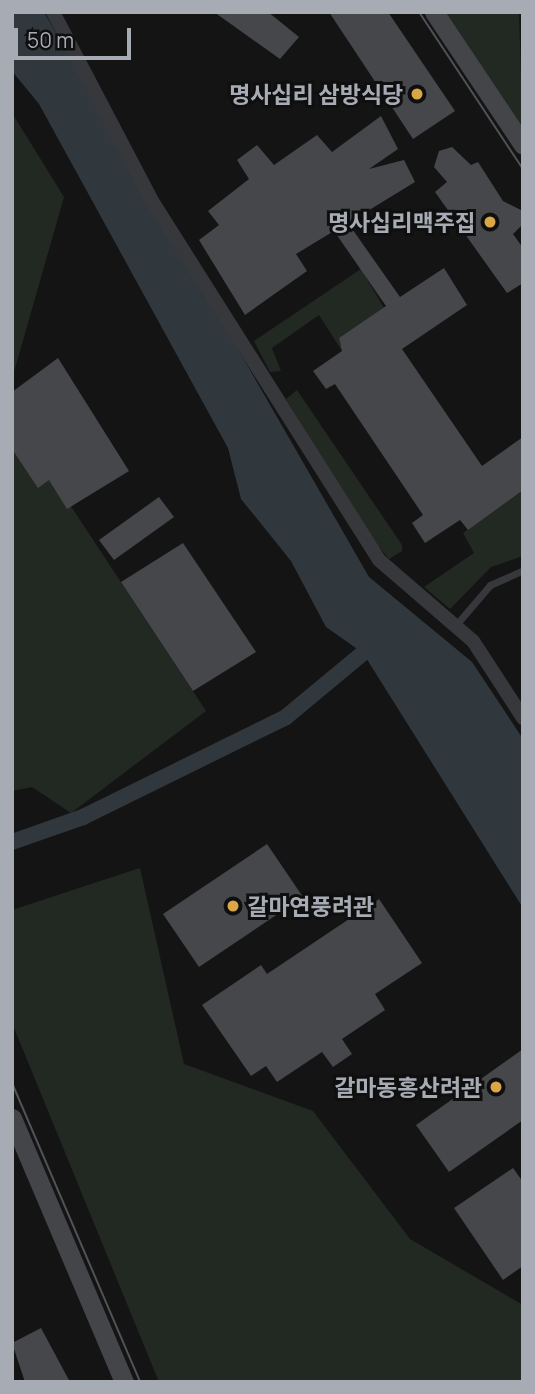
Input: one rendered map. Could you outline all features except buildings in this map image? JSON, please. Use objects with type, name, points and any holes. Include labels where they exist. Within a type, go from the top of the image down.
[{"type":"street","points":[[53,12],[154,204],[379,560],[473,641],[523,718]]},
{"type":"street","points":[[434,12],[523,145]]},
{"type":"street","points":[[12,1118],[124,1382]]},
{"type":"lane","points":[[455,626],[490,585],[523,570]]},
{"type":"shaded area","points":[[12,12],[44,12],[369,577],[472,662],[523,739],[523,908],[363,653],[326,627],[291,561],[241,499],[228,448],[39,104],[12,71]]},
{"type":"shaded area","points":[[434,12],[519,12],[523,145]]},
{"type":"shaded area","points":[[12,113],[64,197],[12,379]]},
{"type":"shaded area","points":[[361,269],[384,308],[339,338],[342,351],[319,315],[272,348],[281,371],[270,372],[254,341]]},
{"type":"shaded area","points":[[297,390],[402,545],[402,551],[389,559],[368,533],[286,399]]},
{"type":"shaded area","points":[[12,417],[206,711],[71,813],[32,787],[12,791]]},
{"type":"shaded area","points":[[523,490],[523,556],[491,567],[450,609],[424,587],[474,553],[463,533]]},
{"type":"shaded area","points":[[140,868],[184,1064],[313,1111],[410,1239],[523,1305],[523,1382],[159,1382],[12,1023],[12,910]]},
{"type":"waterway","points":[[12,842],[83,817],[286,717],[363,653]]},
{"type":"tram line","points":[[419,12],[523,169]]},
{"type":"tram line","points":[[12,1083],[140,1382]]},
{"type":"place","name":"명사십리 삼방식당","points":[[417,94]]},
{"type":"place","name":"명사십리맥주집","points":[[490,222]]},
{"type":"place","name":"갈마연풍려관","points":[[233,906]]},
{"type":"place","name":"갈마동홍산려관","points":[[496,1087]]}]
